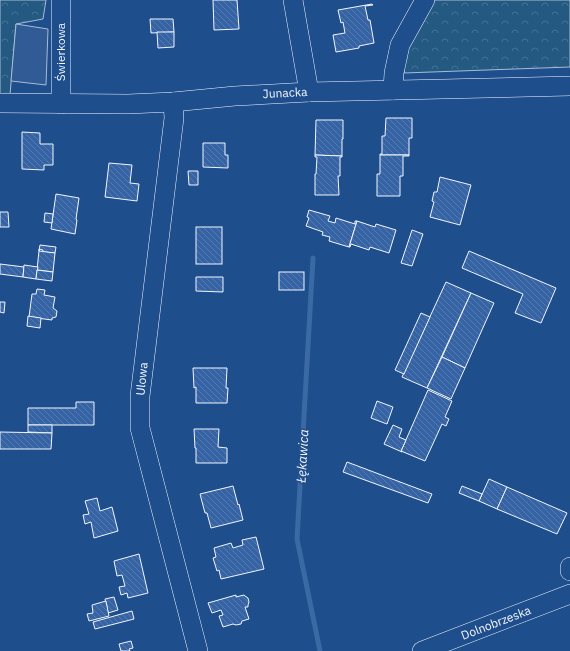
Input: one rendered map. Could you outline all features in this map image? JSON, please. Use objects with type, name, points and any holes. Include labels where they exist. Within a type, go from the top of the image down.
[{"type":"street","name":"Świerkowa","points":[[61,0],[61,104]]},
{"type":"street","points":[[293,0],[309,92]]},
{"type":"street","points":[[393,90],[394,73],[400,45],[425,0]]},
{"type":"street","name":"Junacka","points":[[0,103],[128,104],[309,92],[570,86]]},
{"type":"street","name":"Ulowa","points":[[173,102],[174,118],[140,396],[140,428],[198,651]]},
{"type":"street","name":"Dolnobrzeska","points":[[422,651],[570,594]]},
{"type":"green space","points":[[0,0],[46,0],[43,19],[16,24],[10,95],[0,95]]},
{"type":"green space","points":[[435,0],[570,0],[570,67],[404,73],[405,50]]},
{"type":"shaded area","points":[[16,24],[48,29],[46,85],[11,81]]},
{"type":"building","points":[[213,0],[237,0],[239,29],[214,30]]},
{"type":"building","points":[[372,4],[373,5],[365,6],[368,20],[370,20],[374,43],[359,46],[359,48],[336,52],[333,35],[345,33],[343,22],[341,23],[338,10]]},
{"type":"building","points":[[150,19],[173,19],[174,32],[151,33]]},
{"type":"building","points":[[157,32],[174,32],[174,47],[158,48]]},
{"type":"building","points":[[386,118],[412,118],[412,138],[409,138],[409,155],[380,155],[382,154],[382,136],[385,136]]},
{"type":"building","points":[[316,120],[343,120],[342,156],[315,155]]},
{"type":"building","points":[[22,132],[40,133],[40,144],[53,144],[53,165],[44,165],[44,170],[22,169]]},
{"type":"building","points":[[203,143],[225,143],[225,155],[228,155],[228,168],[203,167]]},
{"type":"building","points":[[315,155],[342,156],[340,157],[340,176],[338,176],[339,195],[315,195],[317,157],[315,157]]},
{"type":"building","points":[[380,155],[409,155],[403,156],[403,176],[400,176],[400,196],[377,196],[377,174],[380,174]]},
{"type":"building","points":[[109,163],[132,165],[130,183],[139,184],[137,201],[105,197]]},
{"type":"building","points":[[188,171],[198,171],[198,185],[189,185]]},
{"type":"building","points":[[440,177],[471,185],[460,225],[430,217],[434,202],[432,201],[434,192],[437,192]]},
{"type":"building","points":[[56,194],[79,198],[75,234],[51,229]]},
{"type":"building","points":[[309,210],[330,216],[328,221],[335,223],[336,218],[355,224],[355,221],[357,221],[349,247],[329,241],[330,237],[322,235],[323,232],[306,226],[309,218],[307,217]]},
{"type":"building","points":[[0,212],[8,212],[9,227],[0,227]]},
{"type":"building","points":[[45,213],[53,214],[52,223],[44,222]]},
{"type":"building","points":[[357,221],[375,227],[376,224],[396,230],[389,253],[370,247],[369,250],[351,244],[349,247]]},
{"type":"building","points":[[196,227],[222,227],[222,264],[196,264]]},
{"type":"building","points":[[412,230],[423,234],[412,266],[401,263]]},
{"type":"building","points":[[40,245],[56,247],[55,253],[43,252],[43,250],[39,249]]},
{"type":"building","points":[[39,251],[55,253],[53,272],[37,270]]},
{"type":"building","points":[[469,251],[556,288],[541,323],[515,313],[523,294],[462,268]]},
{"type":"building","points":[[0,264],[24,267],[23,277],[0,274]]},
{"type":"building","points":[[24,265],[38,267],[36,279],[23,277]]},
{"type":"building","points":[[37,270],[53,272],[52,281],[36,279]]},
{"type":"building","points":[[279,272],[304,272],[304,290],[279,290]]},
{"type":"building","points":[[196,277],[223,277],[223,292],[196,291]]},
{"type":"building","points":[[446,282],[471,293],[427,388],[402,377]]},
{"type":"building","points":[[37,289],[45,290],[44,295],[55,297],[53,308],[57,311],[56,317],[52,318],[52,320],[29,317],[32,294],[36,294]]},
{"type":"building","points":[[471,293],[494,303],[465,368],[442,357]]},
{"type":"building","points":[[0,302],[5,302],[4,313],[0,312]]},
{"type":"building","points":[[421,313],[430,317],[404,374],[395,370]]},
{"type":"building","points":[[28,316],[41,318],[40,328],[27,326]]},
{"type":"building","points":[[442,357],[465,368],[451,399],[427,388]]},
{"type":"building","points":[[193,368],[227,368],[227,403],[196,403],[196,387],[194,388]]},
{"type":"building","points":[[428,390],[452,401],[445,417],[449,419],[446,426],[442,424],[425,461],[401,451]]},
{"type":"building","points":[[377,401],[393,407],[387,424],[371,418]]},
{"type":"building","points":[[76,402],[94,402],[94,425],[28,425],[28,408],[76,408]]},
{"type":"building","points":[[28,425],[52,425],[52,433],[28,432]]},
{"type":"building","points":[[393,425],[402,429],[399,437],[406,440],[401,451],[402,452],[384,444]]},
{"type":"building","points":[[194,429],[219,429],[218,447],[227,448],[227,463],[196,463]]},
{"type":"building","points":[[0,432],[52,433],[51,449],[0,449]]},
{"type":"building","points":[[347,462],[432,494],[428,503],[343,472]]},
{"type":"building","points":[[489,479],[507,487],[497,509],[479,501]]},
{"type":"building","points":[[233,486],[243,520],[211,528],[200,494]]},
{"type":"building","points":[[462,486],[482,494],[479,501],[459,493]]},
{"type":"building","points":[[507,487],[567,513],[557,534],[497,509]]},
{"type":"building","points":[[97,498],[100,511],[112,507],[118,531],[94,538],[91,522],[85,524],[83,515],[89,514],[85,501]]},
{"type":"building","points":[[256,537],[264,569],[221,579],[219,570],[217,571],[213,558],[216,557],[214,548],[231,543],[233,548],[243,545],[242,540]]},
{"type":"building","points":[[139,554],[148,593],[128,598],[127,593],[121,595],[119,587],[125,586],[122,575],[117,576],[114,561]]},
{"type":"building","points":[[236,595],[236,597],[244,595],[248,598],[248,607],[245,607],[249,619],[242,621],[241,624],[233,624],[223,627],[219,616],[223,615],[221,610],[212,613],[208,603]]},
{"type":"building","points":[[114,597],[118,610],[108,613],[105,599]]},
{"type":"building","points":[[106,601],[109,616],[89,621],[87,614],[93,613],[92,605]]},
{"type":"building","points":[[132,611],[134,619],[95,629],[93,622]]},
{"type":"building","points":[[131,641],[133,648],[129,649],[130,651],[121,651],[119,644]]},
{"type":"waterway","name":"Łękawica","points":[[313,258],[297,539],[320,651]]}]
